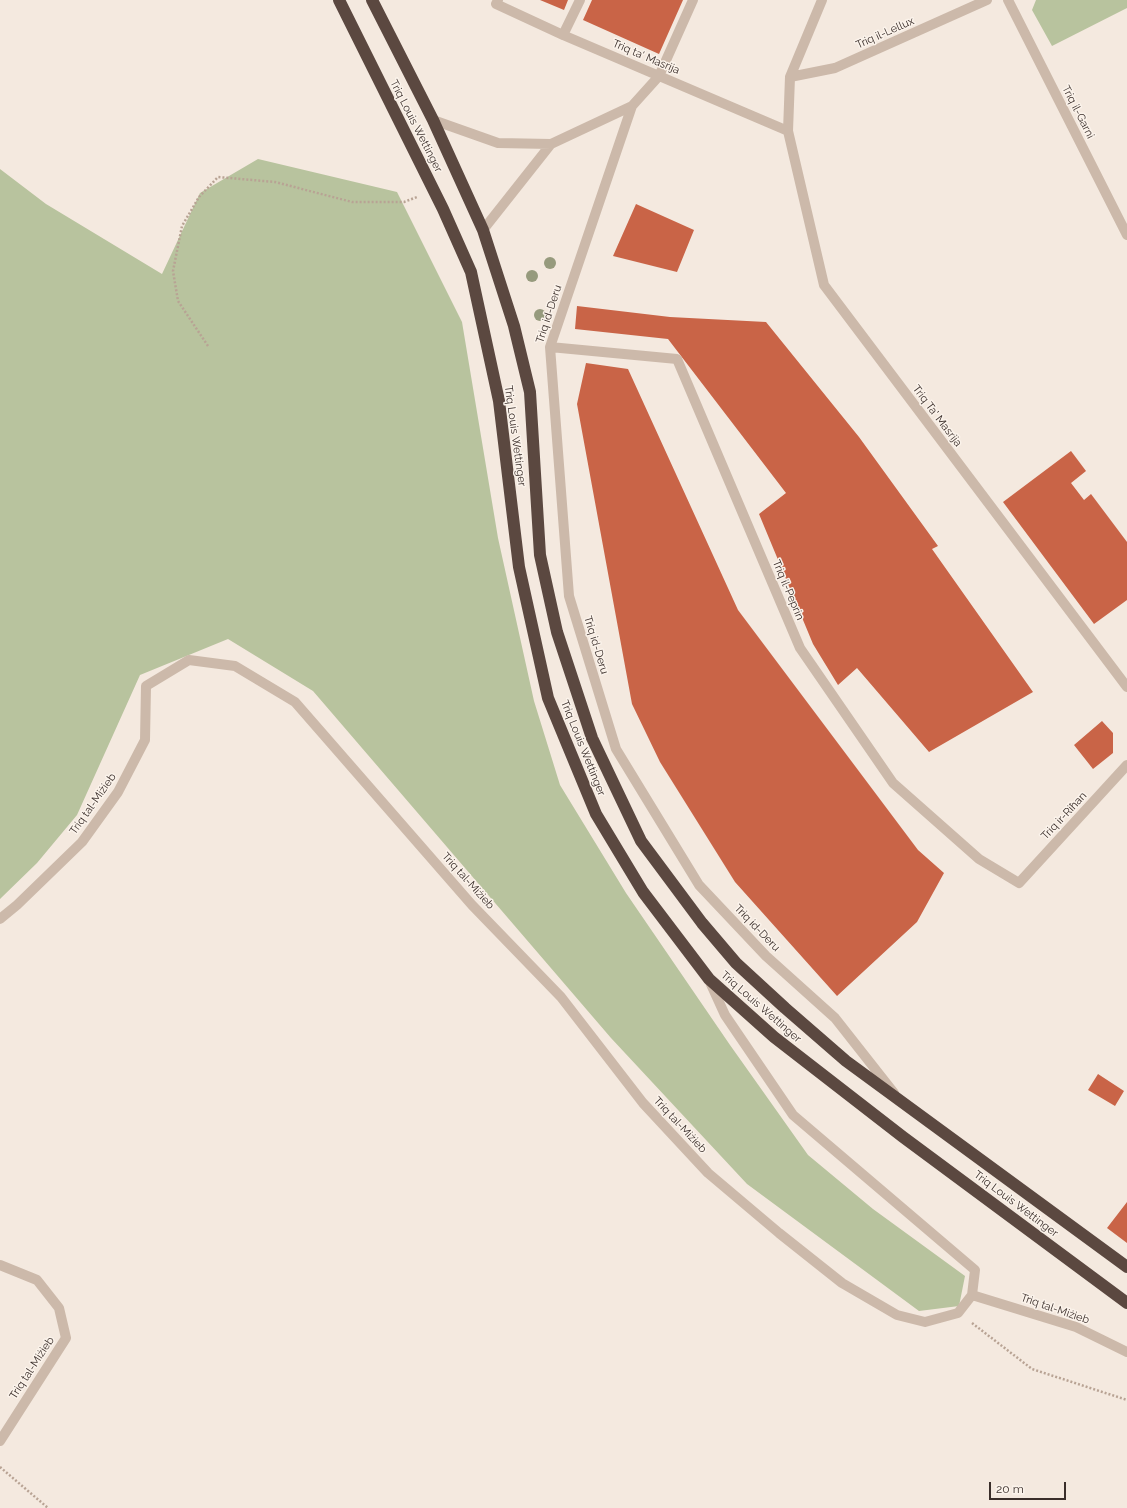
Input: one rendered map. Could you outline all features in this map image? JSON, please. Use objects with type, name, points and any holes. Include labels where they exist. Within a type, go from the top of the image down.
[{"type":"highway","name":"Triq Louis Wettinger","points":[[339,0],[434,191],[471,272],[499,401],[519,567],[548,698],[596,814],[643,892],[709,979],[774,1037],[904,1137],[1127,1303]]},
{"type":"highway","name":"Triq Louis Wettinger","points":[[372,0],[433,120],[483,230],[514,326],[530,392],[540,555],[557,632],[592,738],[641,841],[702,924],[736,963],[846,1061],[1127,1267]]},
{"type":"street","points":[[563,35],[580,0]]},
{"type":"street","points":[[433,120],[498,143],[551,144],[632,106],[659,76],[693,0]]},
{"type":"street","points":[[790,77],[822,0]]},
{"type":"street","name":"Triq il-Lellux","points":[[790,77],[834,68],[987,0]]},
{"type":"street","name":"Triq il-Garni","points":[[1008,0],[1127,235]]},
{"type":"street","name":"Triq ta' Masrija","points":[[497,2],[563,35],[788,131]]},
{"type":"street","name":"Triq Ta' Masrija","points":[[790,77],[788,131],[824,285],[1127,687]]},
{"type":"street","name":"Triq id-Deru","points":[[632,106],[550,347],[569,596],[616,750],[699,885],[766,956],[835,1018],[899,1100]]},
{"type":"street","points":[[483,230],[551,144]]},
{"type":"street","name":"Triq il-Peprin","points":[[550,347],[677,359],[800,648],[893,783],[979,859],[1019,883]]},
{"type":"street","name":"Triq tal-Miżieb","points":[[0,919],[17,905],[82,842],[118,792],[145,740],[146,686],[189,660],[234,666],[295,702],[472,905],[561,997],[643,1103],[708,1173],[778,1233],[842,1283],[897,1314],[924,1322],[958,1313]]},
{"type":"street","name":"Triq ir-Riħan","points":[[1019,883],[1127,765]]},
{"type":"street","points":[[709,979],[724,1015],[793,1115],[975,1270],[972,1295],[958,1313]]},
{"type":"street","name":"Triq tal-Miżieb","points":[[0,1441],[66,1338],[59,1308],[37,1280],[2,1267]]},
{"type":"street","name":"Triq tal-Miżieb","points":[[972,1295],[1076,1327],[1127,1352]]},
{"type":"path","points":[[208,346],[178,301],[173,272],[182,226],[199,197],[218,177],[275,182],[352,202],[404,202],[434,191]]},
{"type":"path","points":[[958,1313],[1032,1369],[1127,1400]]},
{"type":"path","points":[[0,1467],[48,1508]]},
{"type":"green space","points":[[1036,0],[1127,0],[1127,8],[1052,46],[1032,10]]},
{"type":"green space","points":[[258,159],[397,192],[462,322],[498,538],[534,701],[560,785],[626,893],[730,1045],[808,1155],[873,1209],[965,1276],[959,1306],[919,1311],[747,1184],[611,1038],[313,691],[228,639],[140,675],[77,815],[37,863],[0,899],[0,169],[46,204],[162,274],[200,193]]},
{"type":"building","points":[[540,0],[568,0],[564,10]]},
{"type":"building","points":[[592,0],[683,0],[659,54],[583,20]]},
{"type":"building","points":[[636,204],[694,230],[677,272],[613,256]]},
{"type":"building","points":[[577,306],[670,317],[766,322],[859,437],[938,546],[932,549],[1033,692],[929,752],[857,668],[838,685],[813,644],[759,514],[786,493],[668,339],[575,329]]},
{"type":"building","points":[[586,363],[628,369],[738,610],[918,850],[944,873],[917,922],[837,996],[735,882],[660,762],[632,704],[577,404]]},
{"type":"building","points":[[1071,451],[1086,471],[1071,483],[1084,500],[1091,494],[1127,542],[1127,600],[1094,624],[1003,502]]},
{"type":"building","points":[[1102,721],[1113,733],[1113,753],[1093,769],[1074,745]]},
{"type":"building","points":[[1098,1074],[1124,1091],[1115,1106],[1088,1090]]},
{"type":"building","points":[[1127,1202],[1127,1243],[1107,1228]]}]
